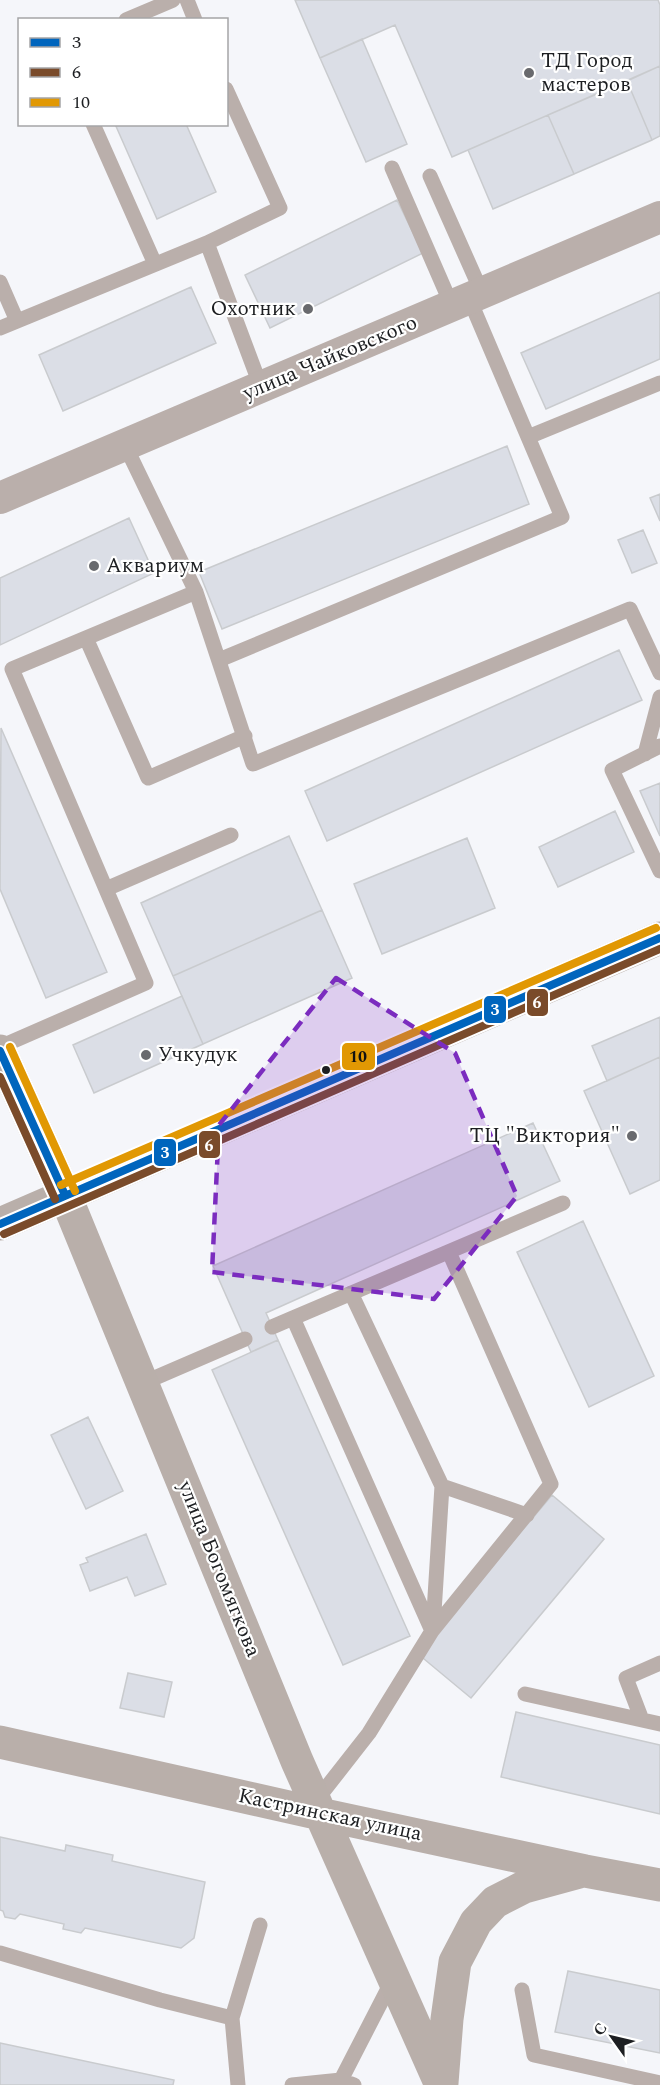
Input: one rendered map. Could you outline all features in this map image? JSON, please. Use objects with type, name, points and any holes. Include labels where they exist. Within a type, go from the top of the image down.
[{"type":"main road","points":[[0,1224],[659,940]]},
{"type":"main road","name":"улица Богомягкова","points":[[0,1049],[65,1195],[317,1808],[442,2085]]},
{"type":"main road","name":"Кастринская улица","points":[[0,1743],[317,1808],[585,1871],[660,1885]]},
{"type":"main road","points":[[442,2085],[447,2019],[455,1962],[476,1922],[495,1902],[524,1887],[585,1871]]},
{"type":"street","name":"улица Чайковского","points":[[0,498],[660,217]]},
{"type":"lane","points":[[131,18],[173,0]]},
{"type":"lane","points":[[187,0],[194,18]]},
{"type":"lane","points":[[0,328],[207,243],[280,208],[228,93]]},
{"type":"lane","points":[[94,126],[155,264]]},
{"type":"lane","points":[[392,168],[468,299]]},
{"type":"lane","points":[[219,660],[562,517],[468,299],[430,176]]},
{"type":"lane","points":[[207,243],[261,387]]},
{"type":"lane","points":[[0,282],[17,321]]},
{"type":"lane","points":[[528,437],[660,383]]},
{"type":"lane","points":[[124,445],[196,592],[253,764],[630,609],[660,673]]},
{"type":"lane","points":[[0,1049],[146,982],[12,669],[196,592]]},
{"type":"lane","points":[[86,639],[148,778],[245,736]]},
{"type":"lane","points":[[645,754],[660,697]]},
{"type":"lane","points":[[660,746],[612,770],[660,871]]},
{"type":"lane","points":[[106,889],[231,836]]},
{"type":"lane","points":[[272,1327],[563,1203]]},
{"type":"lane","points":[[317,1808],[369,1732],[432,1631],[551,1484],[449,1252]]},
{"type":"lane","points":[[351,1293],[442,1486],[432,1631]]},
{"type":"lane","points":[[293,1318],[432,1631]]},
{"type":"lane","points":[[143,1383],[245,1339]]},
{"type":"lane","points":[[442,1486],[527,1515]]},
{"type":"lane","points":[[642,1720],[626,1678],[660,1663]]},
{"type":"lane","points":[[525,1694],[660,1724]]},
{"type":"lane","points":[[238,2085],[232,2018],[260,1925]]},
{"type":"lane","points":[[0,1953],[160,2000],[232,2018]]},
{"type":"lane","points":[[292,2085],[347,2083],[394,1978]]},
{"type":"lane","points":[[522,1990],[534,2055],[657,2083]]},
{"type":"highlighted area","points":[[336,978],[455,1053],[517,1196],[434,1299],[212,1272],[219,1125]]},
{"type":"building","name":"ТД Город мастеров","points":[[295,0],[658,0],[660,5],[660,66],[452,157],[395,25],[320,58]]},
{"type":"building","points":[[362,39],[407,144],[366,162],[320,58]]},
{"type":"building","points":[[660,66],[660,136],[652,140],[627,81]]},
{"type":"building","points":[[627,81],[652,140],[574,174],[548,115]]},
{"type":"building","points":[[548,115],[574,174],[493,209],[468,150]]},
{"type":"building","points":[[116,126],[187,126],[216,192],[157,219]]},
{"type":"building","points":[[397,200],[423,253],[270,328],[245,275]]},
{"type":"building","points":[[191,287],[216,343],[63,411],[39,355]]},
{"type":"building","points":[[660,292],[660,359],[546,409],[521,353]]},
{"type":"building","points":[[507,446],[529,504],[222,629],[199,572]]},
{"type":"building","points":[[660,494],[660,521],[650,498]]},
{"type":"building","points":[[129,518],[154,573],[0,645],[0,578]]},
{"type":"building","points":[[643,530],[657,563],[632,573],[618,540]]},
{"type":"building","points":[[619,650],[642,700],[327,841],[305,791]]},
{"type":"building","points":[[1,728],[107,972],[46,998],[0,889]]},
{"type":"building","points":[[660,783],[660,836],[640,791]]},
{"type":"building","points":[[615,811],[634,852],[558,887],[539,847]]},
{"type":"building","points":[[289,836],[322,910],[173,976],[141,903]]},
{"type":"building","points":[[467,838],[495,908],[382,954],[354,884]]},
{"type":"building","points":[[322,910],[352,978],[203,1044],[173,976]]},
{"type":"building","points":[[182,996],[203,1044],[94,1093],[73,1045]]},
{"type":"building","points":[[660,1017],[660,1057],[607,1081],[592,1046]]},
{"type":"building","name":"ТЦ \"Виктория\"","points":[[660,1057],[660,1180],[630,1194],[584,1091]]},
{"type":"building","points":[[533,1123],[560,1181],[266,1313],[278,1340],[251,1352],[213,1266]]},
{"type":"building","points":[[583,1221],[654,1376],[589,1407],[517,1252]]},
{"type":"building","points":[[278,1340],[410,1636],[343,1665],[212,1370]]},
{"type":"building","points":[[88,1417],[123,1491],[86,1509],[51,1435]]},
{"type":"building","points":[[552,1495],[604,1539],[471,1698],[418,1654]]},
{"type":"building","points":[[146,1534],[166,1584],[135,1596],[127,1577],[90,1591],[80,1565],[88,1562],[86,1558]]},
{"type":"building","points":[[128,1673],[172,1682],[164,1717],[120,1708]]},
{"type":"building","points":[[516,1712],[660,1745],[660,1814],[501,1777]]},
{"type":"building","points":[[0,1837],[65,1851],[66,1845],[113,1855],[112,1861],[205,1882],[194,1938],[181,1948],[85,1928],[81,1933],[63,1929],[64,1924],[20,1914],[15,1919],[5,1917],[3,1911],[0,1910]]},
{"type":"building","points":[[568,1971],[660,1990],[660,2053],[555,2032]]},
{"type":"building","points":[[0,2043],[174,2080],[173,2085],[0,2085]]},
{"type":"transit line","name":"10","points":[[61,1185],[656,928]]},
{"type":"transit line","name":"3","points":[[0,1224],[660,938]]},
{"type":"transit line","name":"6","points":[[4,1234],[660,949]]},
{"type":"transit line","name":"10","points":[[10,1047],[75,1191]]},
{"type":"transit line","name":"3","points":[[0,1051],[65,1195]]},
{"type":"transit line","name":"6","points":[[0,1077],[55,1199]]},
{"type":"place","name":"ТД Город мастеров","points":[[529,73]]},
{"type":"place","name":"Охотник","points":[[308,309]]},
{"type":"place","name":"Аквариум","points":[[94,566]]},
{"type":"place","name":"Учкудук","points":[[146,1055]]},
{"type":"place","name":"ТЦ \"Виктория\"","points":[[632,1136]]}]
